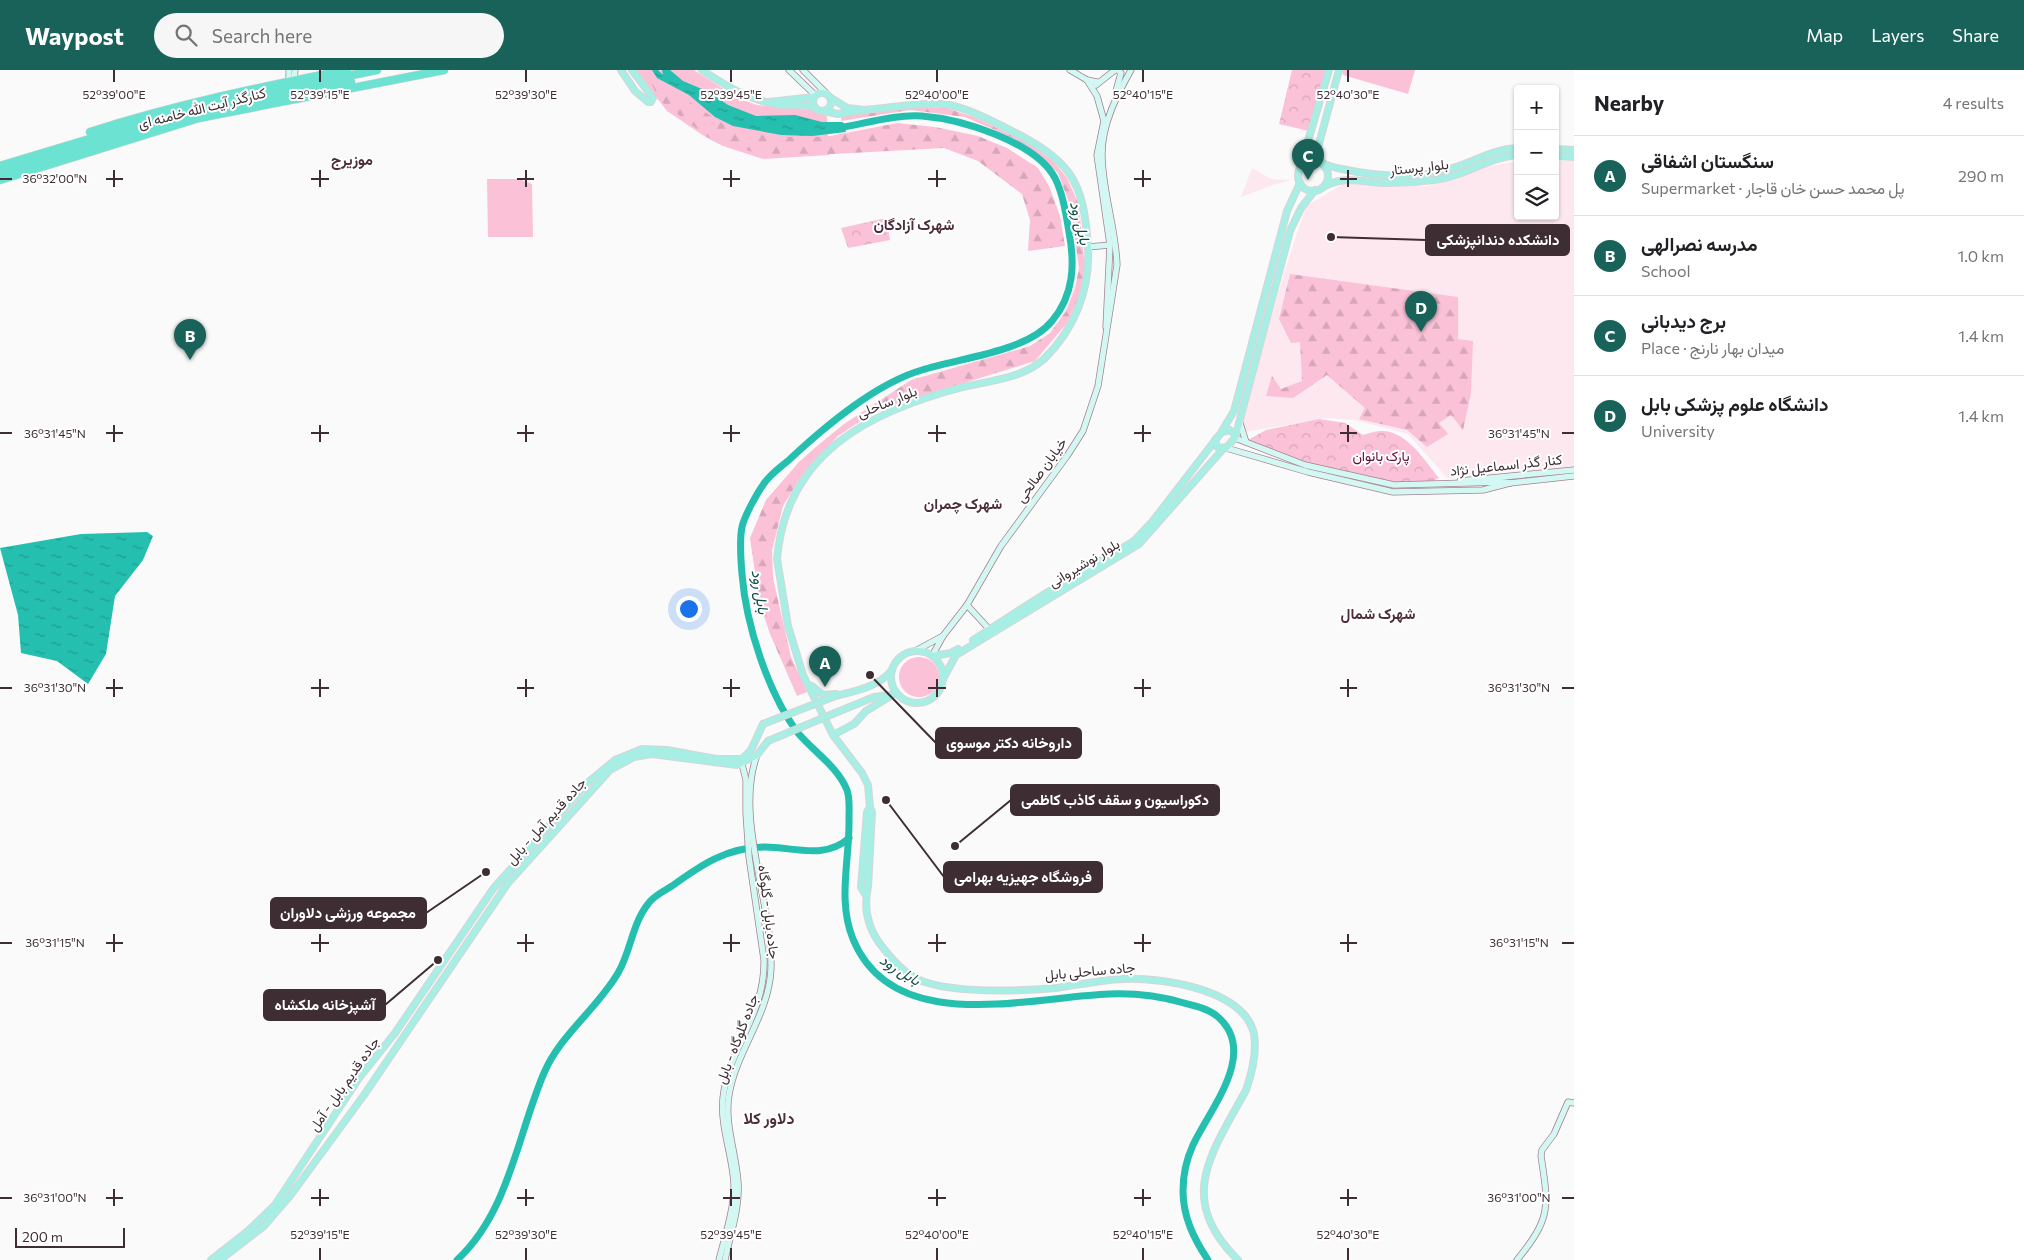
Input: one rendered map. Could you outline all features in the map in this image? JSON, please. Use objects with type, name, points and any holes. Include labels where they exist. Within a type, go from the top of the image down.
[{"type":"highway","points":[[0,166],[45,149],[114,127],[292,77],[377,70]]},
{"type":"highway","points":[[336,88],[418,70]]},
{"type":"highway","points":[[0,180],[18,171],[198,116],[336,88],[444,70]]},
{"type":"highway","name":"کنارگذر آیت الله خامنه ای","points":[[216,99],[278,84],[292,77],[304,78],[346,72]]},
{"type":"highway","points":[[0,160],[45,149]]},
{"type":"highway","points":[[0,173],[18,171]]},
{"type":"main road","points":[[621,70],[635,91],[648,102],[651,102],[654,98],[632,70]]},
{"type":"main road","points":[[702,70],[737,92],[766,102],[815,107],[835,114],[865,110]]},
{"type":"main road","points":[[789,70],[813,93],[815,107]]},
{"type":"main road","points":[[803,70],[829,96],[847,108],[865,110]]},
{"type":"main road","points":[[1070,70],[1087,80],[1098,82]]},
{"type":"main road","points":[[1094,90],[1098,82],[1117,70],[1121,73],[1114,100],[1100,107]]},
{"type":"main road","name":"خيابان صالحی","points":[[943,636],[967,605],[1001,546],[1083,431],[1098,386],[1118,265],[1102,154],[1114,100],[1131,70]]},
{"type":"main road","points":[[1318,189],[1305,188],[1300,183],[1298,175],[1329,70]]},
{"type":"main road","points":[[1235,436],[1290,231],[1300,208],[1328,177],[1327,170],[1318,157],[1318,147],[1339,70]]},
{"type":"main road","name":"خيابان صالحی","points":[[1087,80],[1094,90],[1104,121],[1097,155],[1110,245],[1110,281],[1105,322],[1106,329]]},
{"type":"main road","points":[[766,102],[814,97],[819,93],[829,96]]},
{"type":"main road","points":[[823,111],[831,106],[829,96]]},
{"type":"main road","name":"بلوار ساحلی","points":[[865,110],[945,104],[999,124],[1048,151],[1067,170],[1078,188],[1086,222],[1089,267],[1082,300],[1060,341],[1043,360],[1025,372],[961,388],[862,424],[827,451],[798,488],[784,523],[778,559],[788,626],[804,675],[833,735],[862,773],[868,785],[870,807]]},
{"type":"main road","points":[[1103,114],[1108,111],[1110,116]]},
{"type":"main road","name":"بلوار پرستار","points":[[1322,164],[1373,175],[1413,174],[1452,168],[1496,151],[1514,149]]},
{"type":"main road","points":[[1559,149],[1574,150]]},
{"type":"main road","name":"بلوار پرستار","points":[[1318,189],[1334,181],[1344,179],[1387,183],[1440,180],[1500,158],[1514,156]]},
{"type":"main road","points":[[1559,156],[1574,157]]},
{"type":"main road","points":[[1300,168],[1310,161],[1322,164]]},
{"type":"main road","points":[[1222,432],[1234,411],[1291,202],[1300,183]]},
{"type":"main road","points":[[1291,202],[1298,203],[1300,208]]},
{"type":"main road","points":[[1088,247],[1110,245]]},
{"type":"main road","points":[[1234,411],[1236,418],[1242,414]]},
{"type":"main road","points":[[1240,422],[1246,442]]},
{"type":"main road","points":[[1222,432],[1230,430],[1235,436],[1246,442],[1304,465],[1366,480],[1394,485],[1502,482],[1510,484]]},
{"type":"main road","name":"بلوار نوشیروانی","points":[[933,656],[951,653],[1134,541],[1152,522],[1222,432]]},
{"type":"main road","name":"بلوار نوشیروانی","points":[[943,679],[956,655],[1139,544],[1235,436]]},
{"type":"main road","points":[[1217,438],[1217,447],[1393,492],[1483,490],[1510,484],[1574,476]]},
{"type":"main road","points":[[1249,454],[1247,451],[1248,447],[1258,447]]},
{"type":"main road","name":"کنار گذر اسماعیل نژاد","points":[[1441,484],[1574,470]]},
{"type":"main road","points":[[967,605],[989,629]]},
{"type":"main road","points":[[933,656],[943,636]]},
{"type":"main road","points":[[742,761],[751,750],[764,724],[833,697],[877,683],[886,678],[899,659],[943,636]]},
{"type":"main road","points":[[937,649],[944,654]]},
{"type":"main road","points":[[750,836],[751,776],[757,755],[768,741],[874,698],[892,695],[916,702],[930,699],[940,690],[943,679],[941,666],[933,656],[915,651]]},
{"type":"main road","points":[[893,670],[893,684],[900,696]]},
{"type":"main road","points":[[804,675],[815,690],[823,695],[856,690]]},
{"type":"main road","points":[[833,735],[854,724],[866,711],[892,695]]},
{"type":"main road","name":"جاده قدیم بابل - آمل","points":[[211,1260],[248,1231],[275,1205],[359,1078],[395,1033],[493,889],[558,815],[604,768],[620,756],[642,749],[667,750],[716,759],[742,761]]},
{"type":"main road","name":"جاده قدیم آمل - بابل","points":[[220,1260],[264,1226],[290,1196],[351,1113],[508,883],[610,770],[634,757],[652,754],[712,763],[742,761]]},
{"type":"main road","points":[[742,761],[757,755]]},
{"type":"main road","points":[[742,761],[746,780],[750,836]]},
{"type":"main road","name":"جاده ساحلی بابل","points":[[870,807],[872,812],[868,886],[865,894],[866,913],[872,933],[902,968],[928,983],[963,990],[1055,988],[1125,979],[1160,980],[1210,992],[1236,1008],[1253,1033],[1253,1059],[1246,1090],[1207,1164],[1204,1191],[1211,1222],[1238,1260]]},
{"type":"main road","name":"جاده گلوگاه - بابل","points":[[725,1260],[738,1191],[728,1117],[729,1092],[759,1018],[770,981],[770,952],[759,896],[756,856],[750,836]]},
{"type":"main road","name":"جاده بابل - گلوگاه","points":[[719,1260],[731,1212],[734,1186],[723,1098],[730,1070],[759,1001],[763,979],[764,960],[759,896],[749,857],[750,836]]},
{"type":"main road","points":[[359,1078],[358,1086],[362,1090],[378,1073]]},
{"type":"main road","points":[[331,1123],[350,1101],[353,1104],[351,1113]]},
{"type":"main road","points":[[1517,1260],[1536,1236],[1546,1212],[1546,1187],[1541,1156],[1542,1150],[1554,1134],[1571,1102]]},
{"type":"shaded area","points":[[1559,161],[1574,161],[1574,466],[1447,478],[1408,434],[1355,420],[1326,418],[1245,432],[1242,421],[1284,273],[1306,206],[1343,184],[1425,186],[1458,179],[1480,168],[1514,162],[1514,220],[1559,220]]},
{"type":"shaded area","points":[[1252,168],[1271,179],[1292,180],[1241,197]]},
{"type":"green space","points":[[635,70],[694,70],[725,90],[724,93],[757,105],[811,110],[827,116],[829,155],[763,159],[723,146],[707,138],[667,111]]},
{"type":"green space","points":[[1292,70],[1326,70],[1309,131],[1279,124]]},
{"type":"green space","points":[[1342,70],[1415,70],[1408,94],[1343,75]]},
{"type":"green space","points":[[648,75],[728,127],[772,137],[825,137],[897,123],[935,127],[978,136],[1007,148],[1038,168],[1049,186],[1060,216],[1065,246],[1028,251],[1030,220],[1022,194],[978,161],[944,148],[778,157],[749,151],[709,138],[659,100]]},
{"type":"green space","points":[[909,108],[946,108],[974,117],[1030,144],[1054,162],[1067,178],[1079,205],[1085,270],[1079,297],[1067,323],[1035,361],[877,410],[838,436],[803,473],[783,506],[772,550],[773,578],[791,657],[807,692],[797,696],[770,634],[759,601],[750,538],[766,500],[799,462],[817,446],[844,424],[911,380],[1030,346],[1050,333],[1066,311],[1075,288],[1079,268],[1070,205],[1058,173],[1036,153],[1011,137],[965,117],[910,110],[841,121],[842,115]]},
{"type":"green space","points":[[487,179],[519,179],[532,184],[533,237],[488,237]]},
{"type":"green space","points":[[886,218],[890,240],[848,248],[841,228]]},
{"type":"green space","points":[[1290,274],[1458,297],[1458,339],[1473,341],[1471,393],[1463,430],[1451,415],[1439,423],[1448,434],[1427,447],[1407,430],[1359,419],[1365,408],[1327,375],[1293,398],[1266,396],[1272,376],[1281,389],[1302,381],[1300,342],[1291,343],[1279,319]]},
{"type":"green space","name":"پارک بانوان","points":[[1319,419],[1345,423],[1363,435],[1372,432],[1391,432],[1415,448],[1439,478],[1420,483],[1371,480],[1316,465],[1248,440],[1266,430]]},
{"type":"green space","points":[[923,657],[930,660],[936,666],[939,677],[938,685],[930,694],[923,697],[915,697],[908,694],[900,685],[899,673],[902,666],[911,658]]},
{"type":"water","points":[[652,70],[658,70],[663,75],[662,70],[670,70],[683,81],[709,92],[728,105],[756,116],[795,115],[822,122],[842,122],[846,132],[812,136],[781,135],[733,126],[715,117],[689,95],[657,78]]},
{"type":"water","points":[[147,532],[153,536],[143,560],[115,596],[106,654],[88,684],[57,661],[21,653],[18,615],[0,548],[81,534]]},
{"type":"waterway","name":"بابل رود","points":[[838,128],[901,116],[938,118],[976,127],[995,134],[1031,153],[1045,165],[1055,178],[1060,191],[1071,244],[1071,279],[1065,301],[1052,321],[1041,332],[1010,347],[922,370],[887,385],[869,395],[835,420],[775,471],[766,481],[745,517],[741,538],[744,594],[760,658],[787,717],[804,740],[843,781],[847,790],[849,796],[849,833],[845,894],[848,924],[853,939],[872,970],[899,989],[930,1000],[966,1004],[1003,1004],[1109,994],[1156,997],[1206,1010],[1218,1017],[1229,1031],[1234,1047],[1227,1081],[1191,1150],[1184,1179],[1183,1191],[1187,1219],[1198,1244],[1208,1260]]},
{"type":"waterway","points":[[457,1260],[475,1241],[489,1219],[500,1196],[535,1097],[551,1059],[559,1046],[600,998],[618,973],[638,920],[650,901],[704,864],[739,850],[765,847],[819,851],[840,845],[849,838]]},
{"type":"place","name":"برج دیدبانی","points":[[1308,180]]},
{"type":"place","name":"دانشکده دندانپزشکی","points":[[1331,237]]},
{"type":"place","name":"دانشگاه علوم پزشکی بابل","points":[[1421,332]]},
{"type":"place","name":"مدرسه نصرالهی","points":[[190,360]]},
{"type":"place","name":"داروخانه دکتر موسوی","points":[[870,675]]},
{"type":"place","name":"سنگستان اشفاقی","points":[[825,687]]},
{"type":"place","name":"فروشگاه جهیزیه بهرامی","points":[[886,800]]},
{"type":"place","name":"دکوراسیون و سقف کاذب کاظمی","points":[[955,846]]},
{"type":"place","name":"مجموعه ورزشی دلاوران","points":[[486,872]]},
{"type":"place","name":"آشپزخانه ملکشاه","points":[[438,960]]},
{"type":"district","name":"موزیرج","points":[[352,160]]},
{"type":"district","name":"شهرک آزادگان","points":[[914,225]]},
{"type":"district","name":"شهرک چمران","points":[[963,504]]},
{"type":"district","name":"شهرک شمال","points":[[1378,614]]},
{"type":"district","name":"دلاور کلا","points":[[769,1118]]}]
